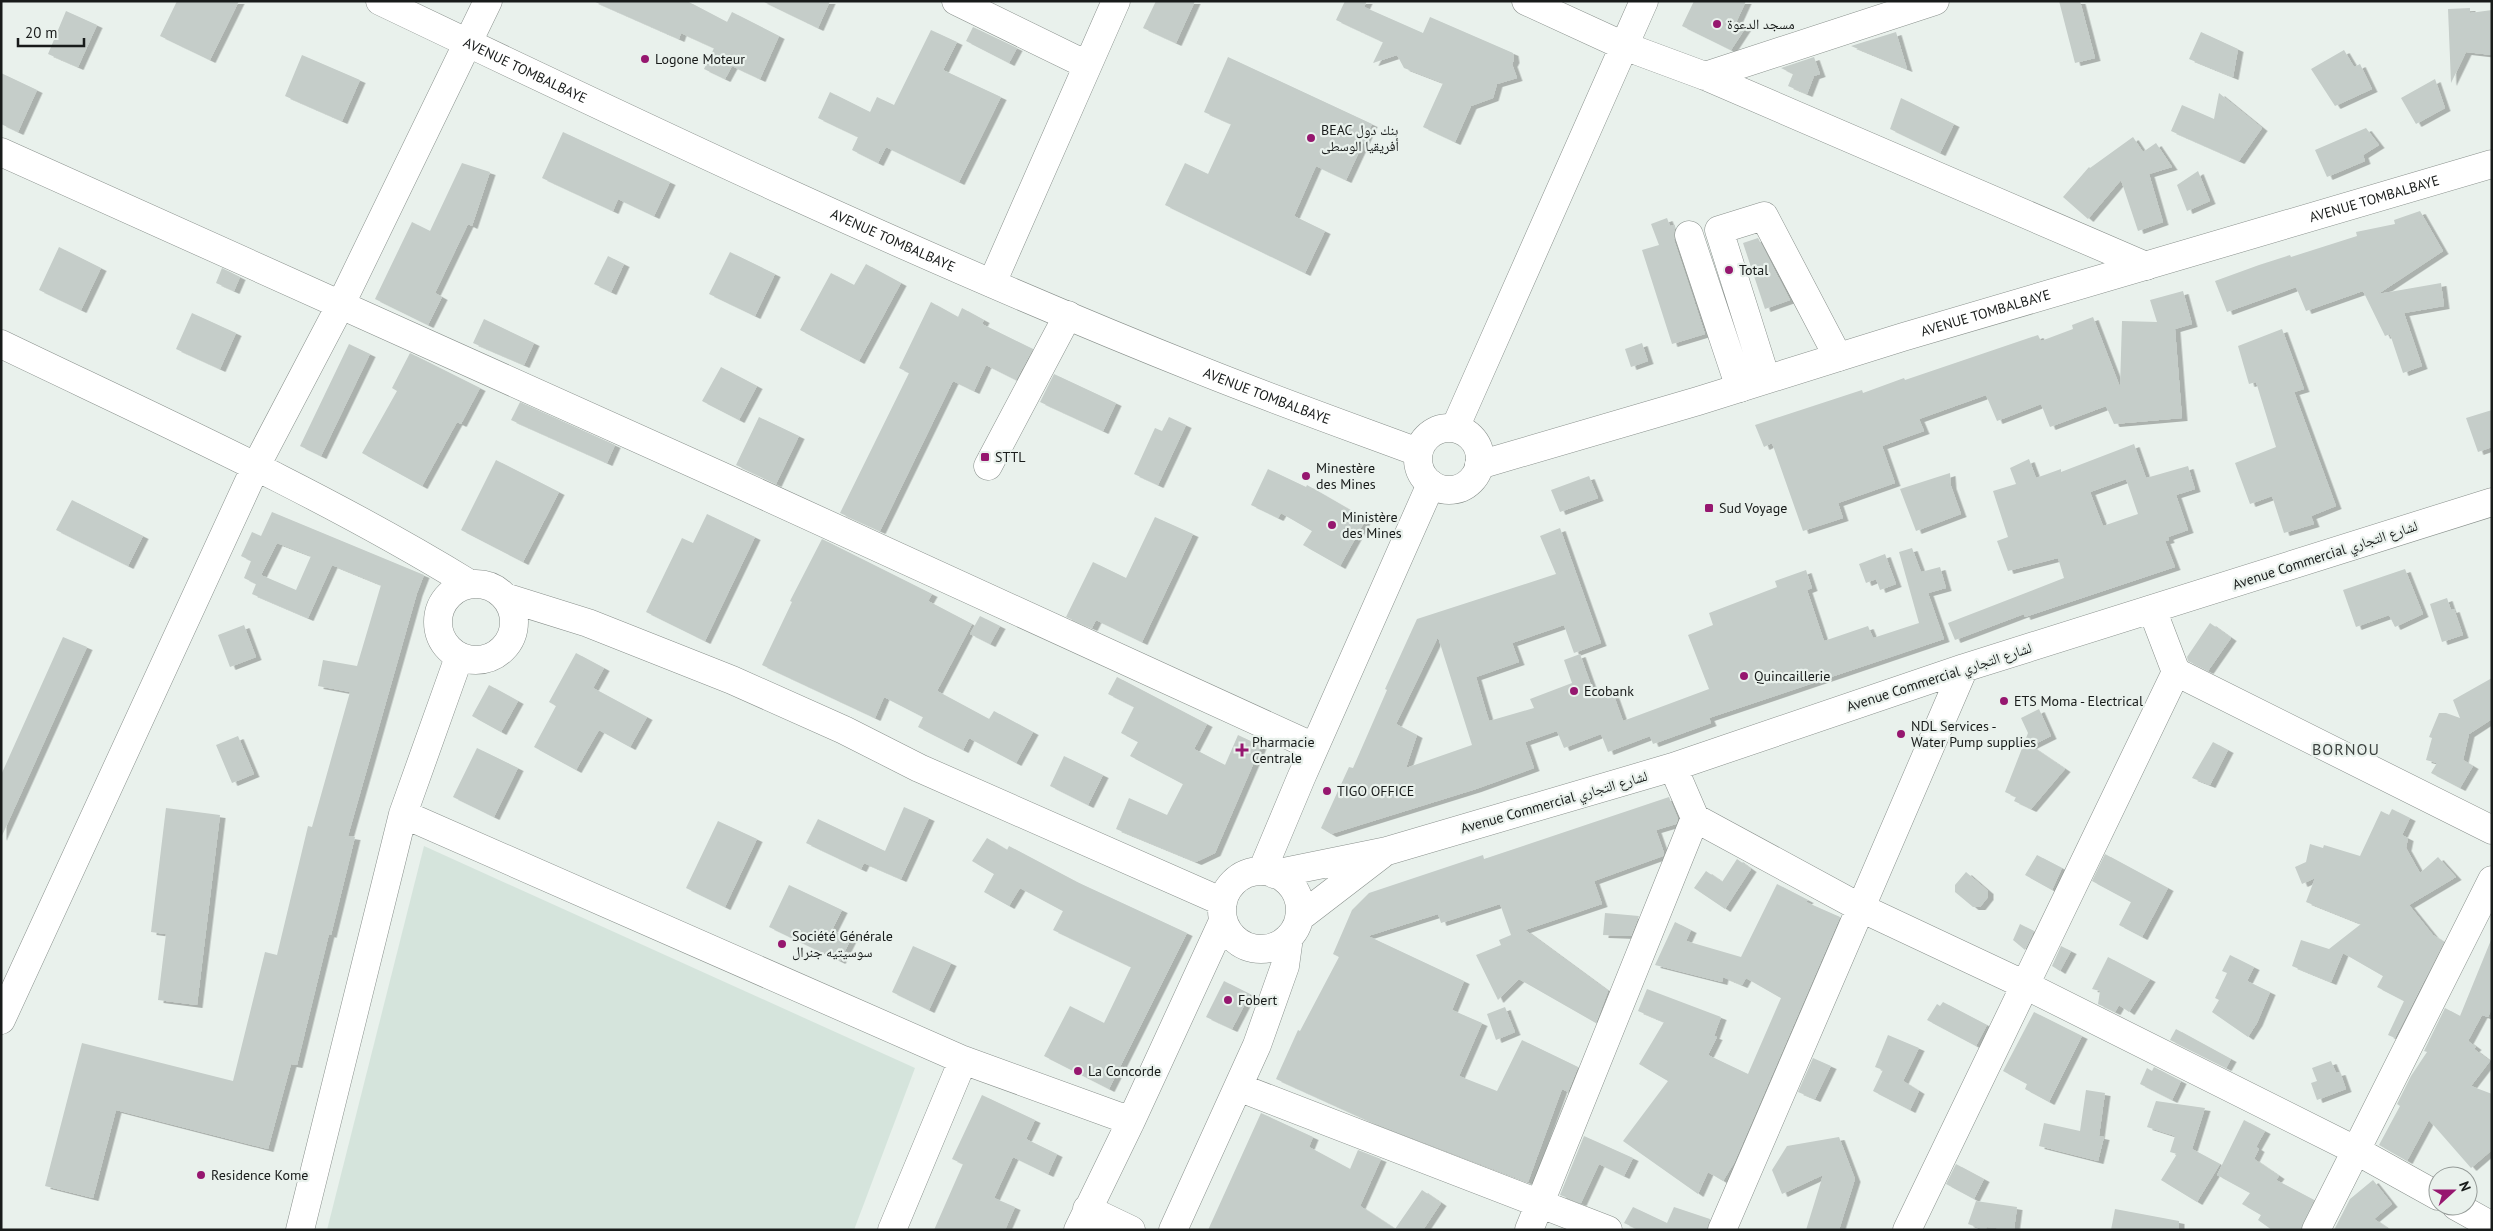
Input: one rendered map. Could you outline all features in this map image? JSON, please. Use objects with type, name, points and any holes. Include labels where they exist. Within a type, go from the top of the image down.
[{"type":"street","name":"AVENUE TOMBALBAYE","points":[[380,1],[847,220],[992,284],[1201,371],[1418,452]]},
{"type":"street","points":[[1,1020],[256,466],[340,306],[469,44],[488,1]]},
{"type":"street","points":[[956,1],[1087,66]]},
{"type":"street","points":[[992,284],[1116,1]]},
{"type":"street","points":[[1526,1],[1624,46],[1705,76],[2146,266]]},
{"type":"street","points":[[1455,428],[1644,1]]},
{"type":"street","points":[[1705,76],[1935,1]]},
{"type":"street","points":[[1,152],[738,484],[1314,747]]},
{"type":"street","name":"AVENUE TOMBALBAYE","points":[[1479,465],[2492,164]]},
{"type":"street","points":[[1766,380],[1719,230],[1764,216],[1838,357]]},
{"type":"street","points":[[1689,235],[1740,388]]},
{"type":"street","points":[[1699,265],[1727,256]]},
{"type":"street","points":[[988,466],[1068,315]]},
{"type":"street","points":[[1721,332],[1748,322]]},
{"type":"street","points":[[1,344],[256,466],[401,542],[470,584],[489,586],[504,597],[588,623],[732,680],[844,730],[919,768],[1223,911],[1230,935],[1244,945],[1259,949],[1275,946],[1294,927],[1387,851]]},
{"type":"street","points":[[1443,428],[1455,428],[1466,433],[1474,441],[1479,452],[1479,465],[1469,482],[1450,490],[1431,484],[1423,476],[1418,464],[1418,452],[1423,441],[1431,433],[1443,428]]},
{"type":"street","points":[[1268,872],[1314,747],[1431,484]]},
{"type":"street","name":"Avenue Commercial لشارع التجاري","points":[[1268,872],[1387,851],[1673,767],[1964,668],[2492,502]]},
{"type":"street","points":[[470,584],[453,591],[442,605],[438,622],[442,640],[449,650],[459,657],[483,660],[504,648],[510,640],[514,618],[504,597]]},
{"type":"street","points":[[2152,609],[2176,672],[2492,830]]},
{"type":"street","points":[[300,1230],[403,814],[459,657]]},
{"type":"street","points":[[1722,1230],[1964,668]]},
{"type":"street","points":[[1907,1230],[2176,672]]},
{"type":"street","points":[[1673,767],[1695,818],[1861,908],[2025,986],[2357,1151],[2428,1190]]},
{"type":"street","points":[[403,814],[963,1060],[1131,1121]]},
{"type":"street","points":[[1529,1230],[1541,1205],[1695,818]]},
{"type":"street","points":[[1131,1230],[1083,1219],[1131,1121],[1223,911],[1228,889],[1237,879],[1249,873],[1268,872],[1292,887],[1297,896],[1294,927],[1285,966],[1238,1087],[1173,1230]]},
{"type":"street","points":[[2316,1230],[2492,880]]},
{"type":"street","points":[[892,1230],[963,1060]]},
{"type":"street","points":[[1238,1087],[1608,1230]]},
{"type":"street","points":[[2474,1216],[2492,1226]]},
{"type":"shaded area","points":[[424,846],[915,1068],[854,1230],[327,1230]]},
{"type":"building","points":[[177,1],[239,1],[210,60],[160,36]]},
{"type":"building","points":[[593,1],[687,1],[727,22],[732,12],[779,36],[760,79],[732,66],[725,79],[704,69],[714,48],[681,33],[679,39]]},
{"type":"building","points":[[762,1],[830,1],[818,28]]},
{"type":"building","points":[[1156,1],[1195,1],[1176,43],[1143,28]]},
{"type":"building","points":[[1345,1],[1367,1],[1364,7],[1423,33],[1430,17],[1513,53],[1514,60],[1512,64],[1517,78],[1497,84],[1493,98],[1471,106],[1455,142],[1423,127],[1443,83],[1404,68],[1397,55],[1373,63],[1383,42],[1336,20]]},
{"type":"building","name":"مسجد الدعوة","points":[[1694,1],[1746,1],[1734,27],[1748,24],[1731,50],[1682,26]]},
{"type":"building","points":[[2059,1],[2080,1],[2095,58],[2075,63]]},
{"type":"building","points":[[2470,8],[2470,13],[2492,10],[2492,55],[2466,52],[2451,83],[2448,9]]},
{"type":"building","points":[[66,11],[97,25],[78,67],[48,54]]},
{"type":"building","points":[[973,27],[1017,48],[1009,63],[966,41]]},
{"type":"building","points":[[931,30],[957,42],[943,70],[1001,97],[959,182],[886,147],[878,163],[852,150],[858,137],[818,118],[830,92],[870,112],[877,97],[894,105]]},
{"type":"building","points":[[1896,32],[1907,69],[1851,46]]},
{"type":"building","points":[[2201,32],[2238,49],[2233,77],[2189,59]]},
{"type":"building","points":[[2344,50],[2354,67],[2360,64],[2372,89],[2335,106],[2311,69]]},
{"type":"building","points":[[302,55],[360,80],[342,121],[285,96]]},
{"type":"building","points":[[1228,57],[1372,124],[1346,180],[1316,166],[1294,216],[1325,231],[1305,273],[1165,205],[1185,163],[1208,174],[1231,124],[1204,112]]},
{"type":"building","points":[[1814,57],[1820,74],[1814,76],[1807,94],[1788,86],[1793,74],[1781,68]]},
{"type":"building","points":[[1,73],[37,90],[18,132],[1,124]]},
{"type":"building","points":[[2435,79],[2445,108],[2416,124],[2401,98]]},
{"type":"building","points":[[2219,93],[2262,128],[2239,161],[2171,131],[2182,105],[2214,119]]},
{"type":"building","points":[[1901,98],[1954,124],[1940,153],[1890,129]]},
{"type":"building","points":[[2366,128],[2379,145],[2363,155],[2365,161],[2327,177],[2315,150]]},
{"type":"building","points":[[563,132],[670,182],[654,216],[618,199],[613,211],[542,178]]},
{"type":"building","points":[[2133,137],[2143,152],[2156,143],[2172,167],[2149,174],[2163,222],[2138,231],[2121,180],[2088,219],[2063,197],[2089,167]]},
{"type":"building","points":[[462,163],[490,172],[472,226],[468,224],[435,293],[442,297],[428,325],[375,299],[412,222],[430,231]]},
{"type":"building","points":[[2198,171],[2210,201],[2187,211],[2177,185]]},
{"type":"building","points":[[2420,211],[2443,251],[2378,294],[2441,283],[2444,306],[2404,313],[2422,366],[2403,373],[2390,334],[2385,336],[2363,291],[2306,311],[2296,287],[2227,312],[2215,281],[2290,255],[2291,257],[2357,236],[2356,232],[2395,224],[2394,220]]},
{"type":"building","points":[[1667,218],[1670,226],[1675,225],[1674,240],[1705,334],[1672,344],[1642,250],[1659,245],[1651,224]]},
{"type":"building","points":[[1758,238],[1790,300],[1765,309],[1743,243]]},
{"type":"building","points":[[59,247],[101,268],[81,310],[39,290]]},
{"type":"building","points":[[730,252],[775,274],[755,316],[709,294]]},
{"type":"building","points":[[608,256],[624,264],[611,292],[594,284]]},
{"type":"building","points":[[866,264],[901,283],[859,361],[800,330],[831,273],[854,285]]},
{"type":"building","points":[[222,268],[240,277],[234,291],[216,283]]},
{"type":"building","points":[[2183,291],[2192,324],[2175,329],[2182,418],[2114,424],[2106,406],[2050,427],[2041,404],[1997,421],[1986,395],[1919,419],[1924,431],[1882,446],[1895,483],[1838,503],[1843,518],[1803,531],[1772,443],[1764,447],[1755,425],[1862,390],[1863,393],[1904,378],[1905,380],[2038,335],[2041,341],[2073,329],[2072,325],[2093,317],[2120,387],[2122,321],[2157,322],[2150,300]]},
{"type":"building","points":[[931,302],[958,317],[962,308],[984,320],[982,324],[1033,349],[1016,380],[986,365],[974,391],[953,381],[880,531],[840,513],[909,373],[899,368]]},
{"type":"building","points":[[192,313],[236,333],[220,369],[176,349]]},
{"type":"building","points":[[484,319],[534,343],[524,365],[473,343]]},
{"type":"building","points":[[2282,329],[2304,389],[2294,392],[2336,506],[2311,516],[2314,524],[2284,533],[2272,496],[2250,504],[2235,463],[2276,447],[2256,382],[2249,384],[2238,346]]},
{"type":"building","points":[[1642,343],[1648,361],[1631,367],[1625,349]]},
{"type":"building","points":[[349,344],[370,354],[321,456],[300,446]]},
{"type":"building","points":[[410,353],[480,388],[461,424],[457,422],[422,486],[362,453],[397,391],[392,388]]},
{"type":"building","points":[[721,367],[757,386],[739,420],[702,401]]},
{"type":"building","points":[[1054,374],[1116,403],[1103,431],[1040,402]]},
{"type":"building","points":[[520,402],[615,445],[607,463],[511,420]]},
{"type":"building","points":[[2492,410],[2492,447],[2478,452],[2466,418]]},
{"type":"building","points":[[759,417],[799,436],[776,484],[736,465]]},
{"type":"building","points":[[1169,417],[1186,425],[1158,485],[1134,474],[1155,428],[1162,431]]},
{"type":"building","points":[[2134,444],[2146,478],[2188,466],[2195,489],[2176,495],[2188,530],[2168,537],[2169,540],[2165,541],[2175,567],[2025,617],[2024,614],[1955,640],[1948,623],[2064,578],[2058,558],[2008,571],[1997,541],[2008,537],[1993,491],[2016,484],[2010,468],[2029,459],[2036,478],[2061,469],[2061,472]],"holes":[[[2126,479],[2138,514],[2103,526],[2090,492]]]},
{"type":"building","points":[[496,460],[559,492],[523,562],[461,530]]},
{"type":"building","name":"Ministère des Mines","points":[[1268,469],[1306,487],[1307,485],[1366,519],[1340,566],[1303,545],[1312,531],[1281,513],[1278,518],[1251,505]]},
{"type":"building","points":[[1950,473],[1951,486],[1961,514],[1916,531],[1900,489]]},
{"type":"building","points":[[1589,476],[1598,498],[1560,512],[1551,490]]},
{"type":"building","points":[[72,500],[143,536],[128,566],[56,530]]},
{"type":"building","points":[[272,512],[424,575],[417,593],[348,836],[355,837],[297,1065],[291,1064],[268,1149],[116,1110],[93,1198],[45,1186],[82,1043],[233,1081],[265,952],[277,955],[308,826],[312,827],[350,692],[318,686],[323,660],[357,666],[381,585],[332,565],[308,618],[252,594],[256,584],[244,578],[251,561],[241,556],[252,532],[261,536]],"holes":[[[277,543],[311,556],[296,590],[261,575]]]},
{"type":"building","points":[[707,514],[755,537],[705,641],[646,612],[682,538],[693,543]]},
{"type":"building","points":[[1155,517],[1193,534],[1142,642],[1096,620],[1092,628],[1066,617],[1093,562],[1126,578]]},
{"type":"building","points":[[1560,528],[1601,643],[1574,653],[1564,625],[1512,643],[1519,662],[1476,677],[1489,721],[1534,708],[1530,699],[1572,683],[1564,660],[1580,654],[1596,699],[1613,693],[1623,721],[1709,689],[1688,635],[1713,625],[1709,613],[1777,587],[1775,581],[1806,570],[1812,588],[1807,590],[1824,641],[1868,626],[1873,638],[1919,623],[1899,552],[1912,548],[1921,572],[1940,567],[1946,588],[1928,593],[1944,639],[1709,718],[1711,723],[1653,744],[1650,736],[1608,752],[1601,734],[1564,748],[1557,731],[1525,742],[1534,768],[1476,789],[1331,834],[1321,828],[1349,767],[1353,768],[1387,690],[1385,689],[1417,619],[1556,574],[1540,536]],"holes":[[[1438,637],[1472,745],[1406,768],[1417,735],[1396,724]]]},
{"type":"building","points":[[822,539],[932,594],[928,601],[972,624],[937,691],[989,719],[994,711],[1033,732],[1016,763],[969,738],[963,750],[918,727],[923,717],[884,697],[875,718],[762,665],[792,602],[790,601]]},
{"type":"building","points":[[1885,554],[1896,584],[1880,590],[1876,579],[1866,583],[1859,564]]},
{"type":"building","points":[[2405,569],[2423,614],[2395,627],[2389,615],[2356,627],[2343,590]]},
{"type":"building","points":[[2447,598],[2451,610],[2454,609],[2463,635],[2442,642],[2430,604]]},
{"type":"building","points":[[980,616],[1000,626],[990,644],[970,634]]},
{"type":"building","points":[[2210,623],[2231,638],[2208,671],[2188,661],[2187,657]]},
{"type":"building","points":[[244,625],[256,657],[230,667],[218,635]]},
{"type":"building","points":[[63,637],[87,647],[1,838],[1,775]]},
{"type":"building","points":[[576,653],[604,668],[593,688],[647,717],[630,747],[599,730],[576,770],[534,747],[556,706],[549,702]]},
{"type":"building","points":[[1117,677],[1207,724],[1194,749],[1225,765],[1238,735],[1261,746],[1215,853],[1196,862],[1116,829],[1129,798],[1167,815],[1183,784],[1130,756],[1138,742],[1121,733],[1134,707],[1108,694]]},
{"type":"building","points":[[2492,678],[2492,719],[2469,734],[2463,760],[2473,766],[2460,788],[2431,773],[2437,763],[2426,760],[2432,738],[2429,737],[2439,713],[2446,713],[2460,718],[2453,700]]},
{"type":"building","points":[[489,685],[518,701],[501,732],[472,716]]},
{"type":"building","points":[[2039,709],[2051,736],[2031,746],[2065,769],[2031,809],[2014,801],[2016,797],[2005,792],[2028,733],[2021,718]]},
{"type":"building","points":[[238,736],[254,774],[232,783],[216,745]]},
{"type":"building","points":[[2213,742],[2228,750],[2210,785],[2192,778]]},
{"type":"building","points":[[477,748],[518,768],[494,817],[453,797]]},
{"type":"building","points":[[1064,756],[1103,775],[1088,805],[1050,786]]},
{"type":"building","points":[[1669,797],[1678,819],[1676,824],[1656,830],[1664,853],[1663,856],[1594,881],[1602,904],[1525,930],[1608,991],[1596,1023],[1519,979],[1498,1000],[1476,955],[1501,945],[1499,940],[1511,935],[1500,904],[1441,923],[1438,914],[1368,936],[1464,981],[1452,1010],[1482,1023],[1459,1076],[1497,1091],[1522,1040],[1578,1067],[1568,1092],[1562,1089],[1528,1182],[1371,1122],[1276,1079],[1298,1030],[1300,1031],[1339,957],[1333,954],[1352,910],[1369,893],[1483,855],[1484,859]]},
{"type":"building","points":[[904,807],[929,818],[901,879],[864,863],[861,869],[806,843],[818,819],[885,851]]},
{"type":"building","points":[[166,808],[220,815],[197,1005],[158,1000],[166,934],[151,932]]},
{"type":"building","points":[[2392,809],[2410,818],[2402,835],[2408,838],[2406,848],[2420,873],[2438,857],[2456,877],[2409,905],[2433,935],[2444,942],[2395,1038],[2388,1035],[2404,1001],[2377,987],[2383,976],[2343,953],[2331,982],[2292,966],[2301,940],[2329,949],[2361,924],[2306,902],[2315,878],[2302,884],[2295,867],[2306,862],[2310,844],[2323,848],[2324,845],[2360,856],[2381,811],[2389,815]]},
{"type":"building","points":[[718,821],[757,839],[725,907],[686,888]]},
{"type":"building","points":[[987,838],[1007,850],[1009,846],[1077,882],[1187,933],[1109,1089],[1044,1056],[1070,1006],[1104,1023],[1131,967],[1053,930],[1063,911],[1020,888],[1009,906],[984,892],[994,874],[972,861]]},
{"type":"building","points":[[2105,854],[2168,888],[2142,937],[2119,925],[2131,902],[2092,881]]},
{"type":"building","points":[[2037,855],[2062,868],[2052,890],[2025,875]]},
{"type":"building","points":[[1737,859],[1751,869],[1725,909],[1694,888],[1706,871],[1722,882]]},
{"type":"building","points":[[1966,872],[1988,891],[1988,897],[1980,907],[1973,907],[1955,892],[1955,885]]},
{"type":"building","points":[[1777,884],[1808,900],[1806,902],[1840,917],[1734,1163],[1723,1181],[1708,1172],[1698,1194],[1623,1141],[1668,1081],[1639,1064],[1664,1022],[1638,1011],[1647,989],[1721,1017],[1714,1036],[1717,1037],[1708,1055],[1748,1074],[1781,998],[1746,978],[1742,985],[1723,977],[1722,982],[1655,965],[1675,922],[1691,930],[1686,941],[1741,957]]},
{"type":"building","points":[[789,885],[842,910],[832,930],[851,939],[840,961],[769,927]]},
{"type":"building","points":[[1605,913],[1639,916],[1631,936],[1603,935]]},
{"type":"building","points":[[2020,924],[2034,931],[2025,950],[2013,940]]},
{"type":"building","points":[[2491,940],[2492,1008],[2488,1017],[2482,1015],[2468,1041],[2476,1047],[2474,1049],[2490,1061],[2471,1086],[2492,1094],[2492,1150],[2473,1166],[2469,1166],[2429,1120],[2407,1161],[2379,1145],[2400,1106],[2397,1104],[2411,1076],[2427,1052],[2424,1051],[2445,1008],[2460,1016]]},
{"type":"building","points":[[913,946],[951,963],[929,1010],[892,992]]},
{"type":"building","points":[[2061,946],[2071,951],[2060,971],[2052,966]]},
{"type":"building","points":[[2230,955],[2254,967],[2247,981],[2270,992],[2257,1023],[2248,1037],[2212,1012],[2219,1000],[2215,998],[2227,973],[2222,971]]},
{"type":"building","points":[[2108,957],[2150,979],[2129,1012],[2119,1005],[2115,1012],[2098,1004],[2100,991],[2092,989]]},
{"type":"building","points":[[1224,981],[1250,994],[1232,1029],[1206,1017]]},
{"type":"building","points":[[1943,1002],[1987,1025],[1976,1046],[1927,1020],[1937,1004],[1940,1006]]},
{"type":"building","points":[[1505,1007],[1515,1032],[1496,1040],[1487,1014]]},
{"type":"building","points":[[2034,1012],[2082,1036],[2049,1102],[2025,1089],[2027,1084],[2003,1071]]},
{"type":"building","points":[[2176,1029],[2231,1059],[2226,1068],[2170,1040]]},
{"type":"building","points":[[1888,1035],[1919,1048],[1903,1081],[1919,1091],[1910,1110],[1873,1091],[1883,1070],[1875,1067]]},
{"type":"building","points":[[1813,1058],[1831,1066],[1815,1099],[1798,1092]]},
{"type":"building","points":[[2331,1061],[2336,1073],[2340,1072],[2346,1089],[2317,1100],[2311,1083],[2317,1081],[2312,1068]]},
{"type":"building","points":[[2154,1067],[2181,1081],[2172,1100],[2140,1084],[2147,1068],[2152,1071]]},
{"type":"building","points":[[2086,1090],[2105,1093],[2099,1136],[2104,1137],[2098,1161],[2039,1146],[2044,1123],[2080,1131]]},
{"type":"building","points":[[982,1095],[1035,1120],[1026,1139],[1057,1154],[1048,1174],[1013,1157],[994,1198],[1015,1207],[1005,1230],[934,1230],[963,1164],[952,1159]]},
{"type":"building","points":[[2156,1101],[2205,1108],[2192,1149],[2220,1164],[2197,1202],[2161,1180],[2177,1154],[2170,1152],[2175,1136],[2147,1127]]},
{"type":"building","points":[[1261,1113],[1313,1137],[1309,1147],[1350,1169],[1358,1150],[1381,1159],[1360,1206],[1395,1229],[1422,1190],[1441,1203],[1423,1230],[1208,1230]]},
{"type":"building","points":[[2244,1120],[2265,1131],[2256,1147],[2259,1149],[2254,1159],[2279,1176],[2276,1180],[2314,1200],[2301,1230],[2272,1230],[2258,1220],[2261,1215],[2242,1204],[2250,1193],[2217,1175]]},
{"type":"building","points":[[1584,1136],[1633,1158],[1624,1176],[1599,1164],[1581,1203],[1560,1195]]},
{"type":"building","points":[[1839,1137],[1855,1179],[1839,1230],[1806,1230],[1823,1175],[1782,1194],[1772,1170],[1787,1146]]},
{"type":"building","points":[[1956,1164],[1984,1179],[1974,1199],[1946,1184]]},
{"type":"building","points":[[2373,1180],[2392,1204],[2374,1219],[2390,1230],[2334,1230],[2350,1199]]},
{"type":"building","points":[[1976,1201],[2017,1207],[2014,1230],[1987,1227],[1985,1230],[1968,1224]]},
{"type":"building","points":[[1633,1207],[1667,1223],[1674,1207],[1710,1219],[1707,1230],[1639,1230],[1624,1223]]},
{"type":"building","points":[[2115,1209],[2179,1221],[2179,1230],[2111,1230]]},
{"type":"place","name":"مسجد الدعوة","points":[[1717,24]]},
{"type":"place","name":"Logone Moteur","points":[[645,59]]},
{"type":"place","name":"BEAC بنك دول أفريقيا الوسطى","points":[[1311,138]]},
{"type":"place","name":"Total","points":[[1729,270]]},
{"type":"place","name":"STTL","points":[[985,457]]},
{"type":"place","name":"Minestère des Mines","points":[[1306,476]]},
{"type":"place","name":"Sud Voyage","points":[[1709,508]]},
{"type":"place","name":"Ministère des Mines","points":[[1332,525]]},
{"type":"place","name":"Quincaillerie","points":[[1744,676]]},
{"type":"place","name":"Ecobank","points":[[1574,691]]},
{"type":"place","name":"ETS Moma - Electrical","points":[[2004,701]]},
{"type":"place","name":"NDL Services - Water Pump supplies","points":[[1901,734]]},
{"type":"place","name":"Pharmacie Centrale","points":[[1242,750]]},
{"type":"place","name":"TIGO OFFICE","points":[[1327,791]]},
{"type":"place","name":"Société Générale سوسيتيه جنرال","points":[[782,944]]},
{"type":"place","name":"Fobert","points":[[1228,1000]]},
{"type":"place","name":"La Concorde","points":[[1078,1071]]},
{"type":"place","name":"Residence Kome","points":[[201,1175]]},
{"type":"district","name":"BORNOU","points":[[2346,749]]}]
